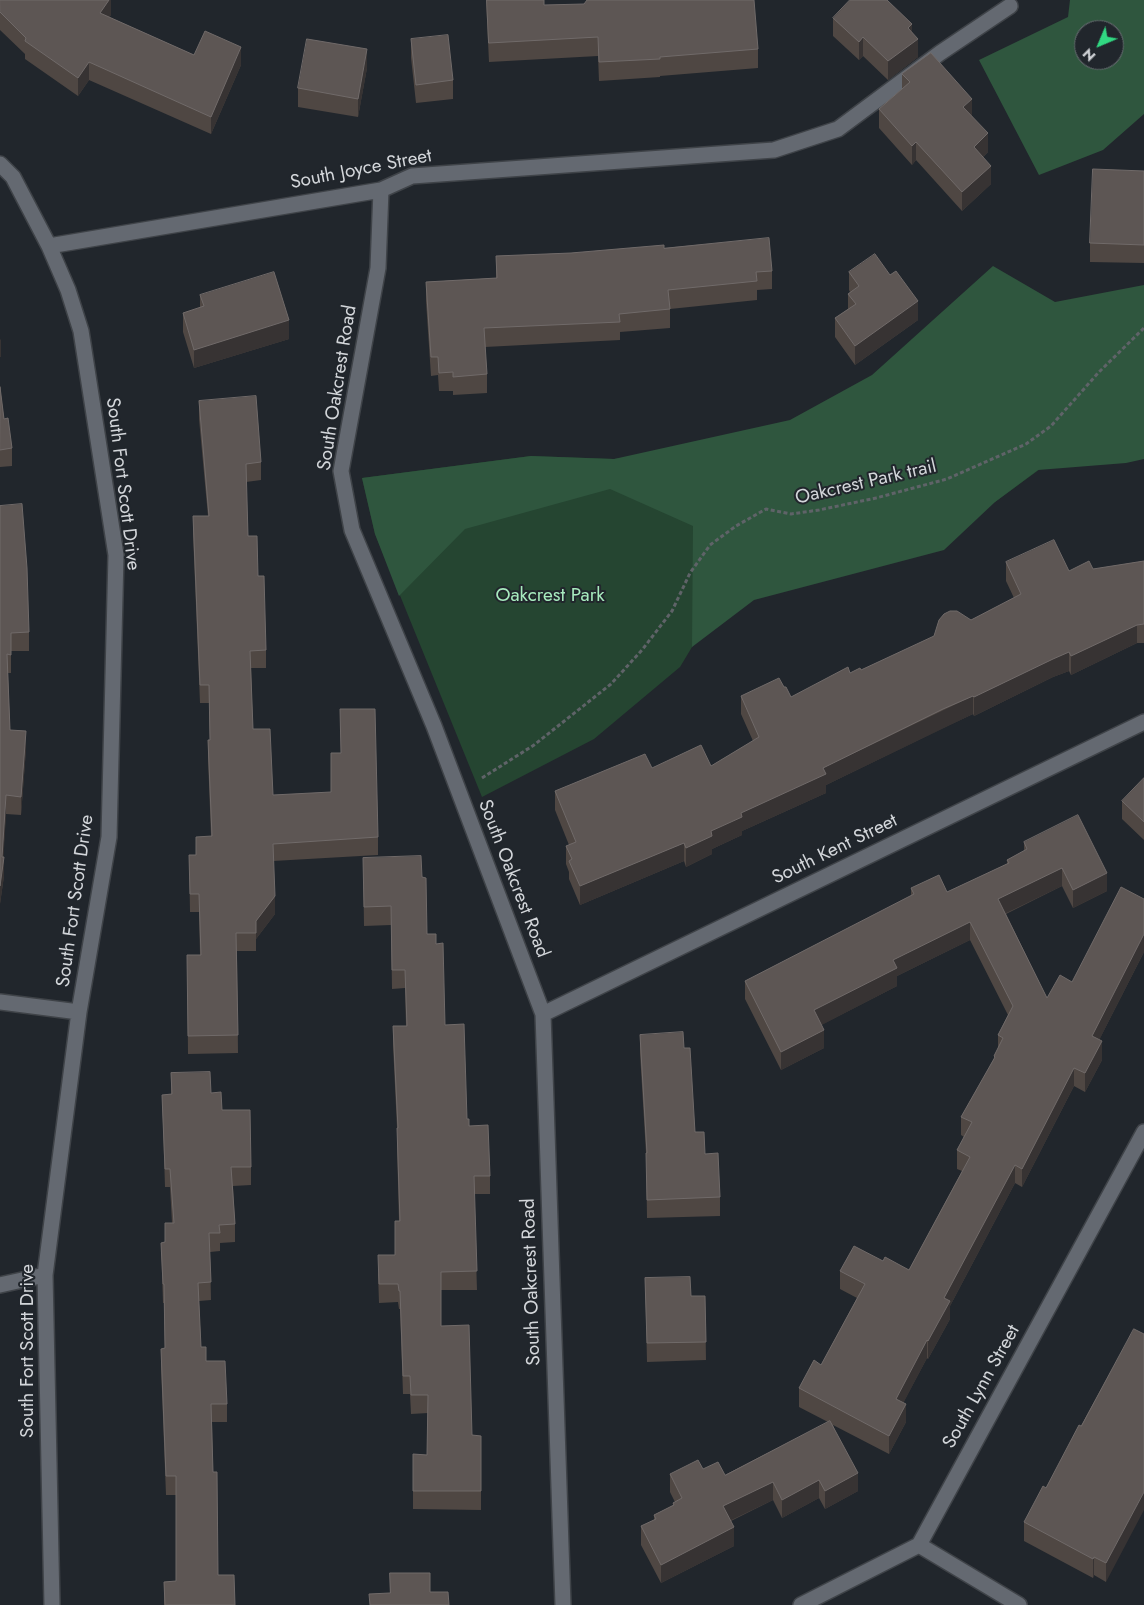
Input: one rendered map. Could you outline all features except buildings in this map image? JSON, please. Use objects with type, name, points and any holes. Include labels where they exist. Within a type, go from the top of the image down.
[{"type":"street","name":"South Joyce Street","points":[[48,246],[381,190],[412,176],[774,150],[838,129],[940,53],[1010,6]]},
{"type":"street","name":"South Fort Scott Drive","points":[[0,164],[13,178],[48,246],[68,290],[81,331],[116,555],[109,837],[79,1012],[45,1274],[52,1605]]},
{"type":"street","name":"South Oakcrest Road","points":[[381,190],[378,268],[341,471],[342,481],[352,530],[434,726],[543,1014],[563,1605]]},
{"type":"street","name":"South Kent Street","points":[[543,1014],[1144,722]]},
{"type":"street","points":[[0,1002],[79,1012]]},
{"type":"street","name":"South Lynn Street","points":[[919,1545],[1144,1132]]},
{"type":"street","points":[[0,1285],[45,1274]]},
{"type":"street","points":[[801,1605],[919,1545],[1019,1605]]},
{"type":"path","name":"Oakcrest Park trail","points":[[475,783],[534,745],[610,684],[642,650],[672,611],[690,573],[710,545],[736,526],[766,509],[791,514],[819,510],[876,498],[947,479],[1026,444],[1052,426],[1099,372],[1144,328]]},
{"type":"green space","points":[[1070,0],[1144,0],[1144,114],[1103,150],[1039,175],[979,60],[1068,17]]},
{"type":"green space","points":[[993,266],[1055,302],[1144,285],[1144,459],[1126,463],[1038,470],[995,502],[944,550],[754,600],[692,647],[693,526],[610,489],[465,529],[399,596],[375,534],[362,478],[531,456],[614,459],[790,420],[872,375]]},
{"type":"green space","name":"Oakcrest Park","points":[[1137,398],[995,502],[746,557],[680,667],[594,739],[482,797],[375,534],[362,478],[531,456],[614,459]]}]
